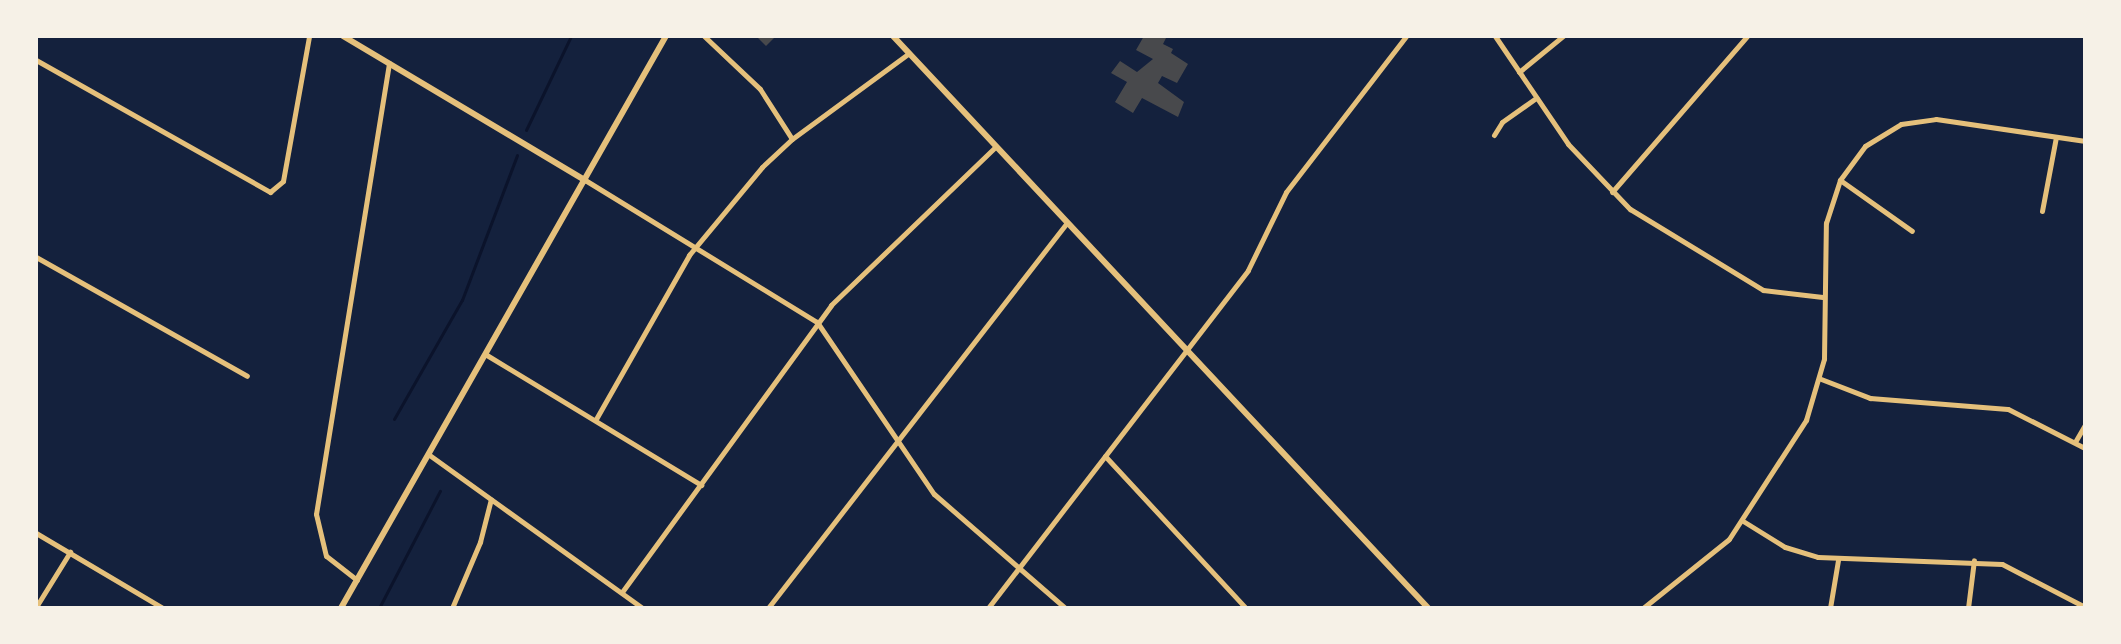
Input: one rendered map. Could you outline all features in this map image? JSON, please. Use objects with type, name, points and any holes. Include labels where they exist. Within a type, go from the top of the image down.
[{"type":"street","points":[[36,60],[270,192],[283,181],[309,36]]},
{"type":"street","points":[[343,36],[585,180],[693,250],[817,322],[934,494],[1065,608]]},
{"type":"street","points":[[341,608],[666,36]]},
{"type":"street","points":[[704,36],[760,89],[792,139]]},
{"type":"street","points":[[893,36],[1428,608]]},
{"type":"street","points":[[988,608],[1184,348],[1257,257],[1286,192],[1406,36]]},
{"type":"street","points":[[1495,36],[1536,98],[1612,192],[1658,229],[1763,290],[1823,297]]},
{"type":"street","points":[[1519,72],[1563,36]]},
{"type":"street","points":[[1612,192],[1747,36]]},
{"type":"street","points":[[596,419],[693,250],[792,139],[909,53]]},
{"type":"street","points":[[357,580],[326,556],[316,514],[389,63]]},
{"type":"street","points":[[1494,135],[1502,122],[1536,98]]},
{"type":"street","points":[[1643,608],[1716,552],[1743,521],[1797,438],[1821,379],[1823,240],[1840,180],[1875,137],[1915,121],[2085,141]]},
{"type":"street","points":[[2042,211],[2056,137]]},
{"type":"street","points":[[622,592],[817,322],[996,146]]},
{"type":"street","points":[[1840,180],[1912,231]]},
{"type":"street","points":[[768,608],[1067,223]]},
{"type":"street","points":[[36,257],[247,376]]},
{"type":"street","points":[[485,354],[701,485]]},
{"type":"street","points":[[1821,379],[1870,398],[2008,409],[2085,448]]},
{"type":"street","points":[[2075,442],[2085,425]]},
{"type":"street","points":[[428,454],[642,608]]},
{"type":"street","points":[[1105,456],[1246,608]]},
{"type":"street","points":[[452,608],[480,542],[491,499]]},
{"type":"street","points":[[1743,521],[1785,547],[1838,560],[1974,560],[2018,569],[2085,607]]},
{"type":"street","points":[[36,533],[163,608]]},
{"type":"street","points":[[36,607],[70,552]]},
{"type":"street","points":[[1830,608],[1838,560]]},
{"type":"street","points":[[1968,608],[1974,560]]},
{"type":"building","points":[[756,36],[776,36],[766,46]]},
{"type":"building","points":[[1144,36],[1166,38],[1163,44],[1188,64],[1177,83],[1162,76],[1158,83],[1184,102],[1178,117],[1142,98],[1133,113],[1115,102],[1127,82],[1111,73],[1120,61],[1137,72],[1153,59],[1136,50]]},
{"type":"waterway","points":[[526,130],[571,36]]},
{"type":"waterway","points":[[394,419],[462,300],[517,155]]},
{"type":"waterway","points":[[379,608],[440,491]]}]
